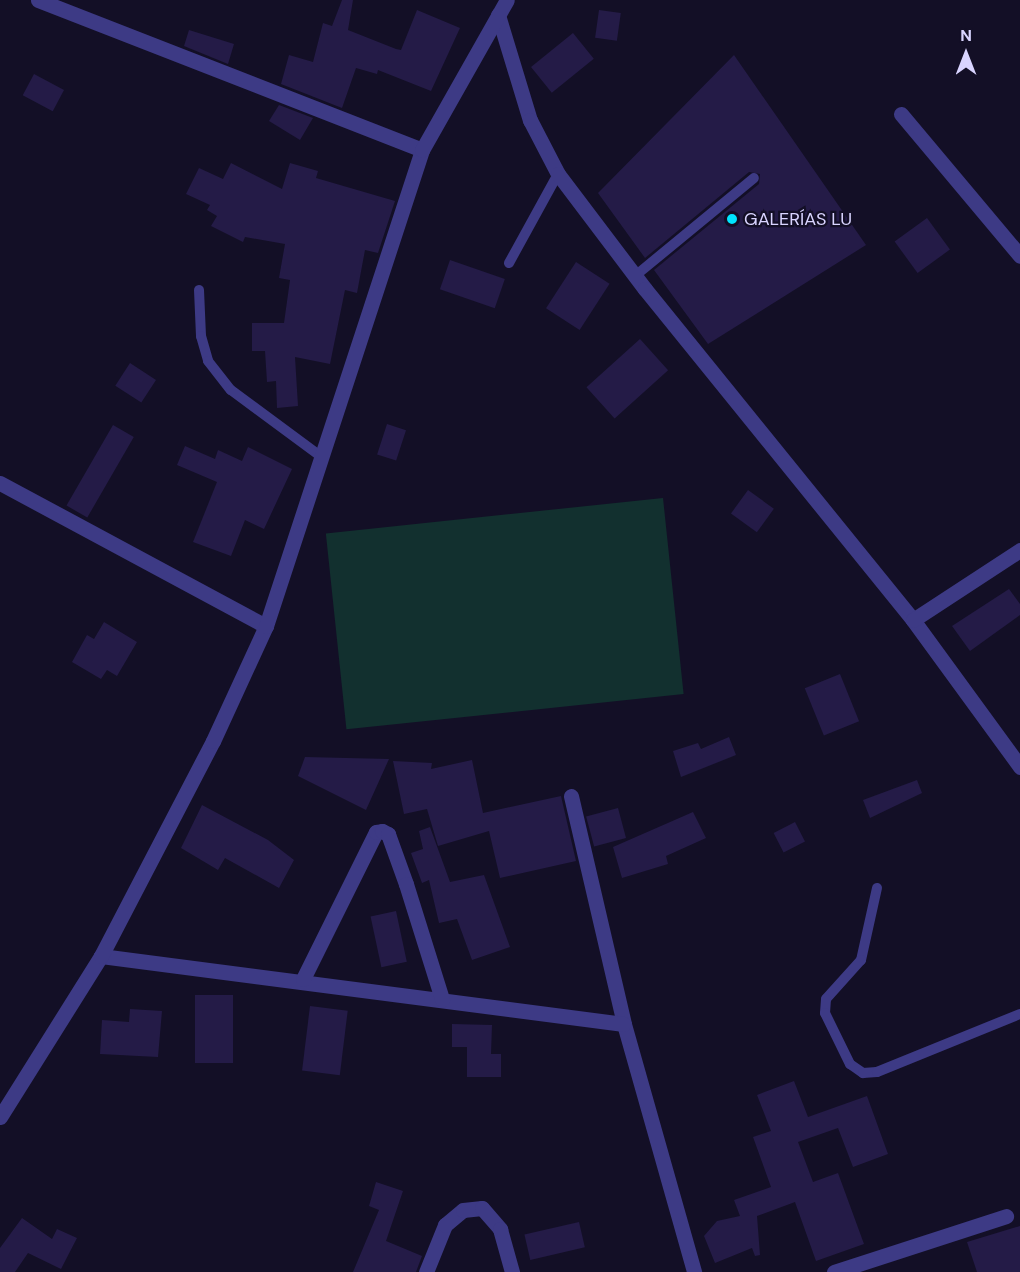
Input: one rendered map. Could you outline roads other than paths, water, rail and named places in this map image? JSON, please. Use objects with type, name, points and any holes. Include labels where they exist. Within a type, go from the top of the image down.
[{"type":"street","points":[[38,0],[422,150]]},
{"type":"street","points":[[1,1111],[101,956],[213,741],[266,626],[323,458],[422,150],[507,0]]},
{"type":"street","points":[[498,15],[530,120],[558,174],[635,276],[913,620],[1020,767]]},
{"type":"street","points":[[901,114],[1020,256]]},
{"type":"street","points":[[0,483],[266,626]]},
{"type":"street","points":[[913,620],[1020,550]]},
{"type":"street","points":[[571,796],[624,1024],[694,1272]]},
{"type":"street","points":[[303,979],[376,832],[382,831],[388,834],[406,884],[442,999]]},
{"type":"street","points":[[101,956],[303,979],[624,1024]]},
{"type":"street","points":[[426,1272],[445,1226],[463,1210],[482,1208],[500,1229],[512,1272]]},
{"type":"street","points":[[834,1272],[1006,1216]]},
{"type":"lane","points":[[509,263],[558,174]]},
{"type":"lane","points":[[635,276],[754,178]]},
{"type":"lane","points":[[199,290],[201,336],[208,360],[231,390],[323,458]]},
{"type":"lane","points":[[877,888],[861,960],[826,999],[825,1012],[850,1064],[863,1073],[877,1072],[1020,1014]]},
{"type":"place","name":"GALERÍAS LU","points":[[732,219]]}]
